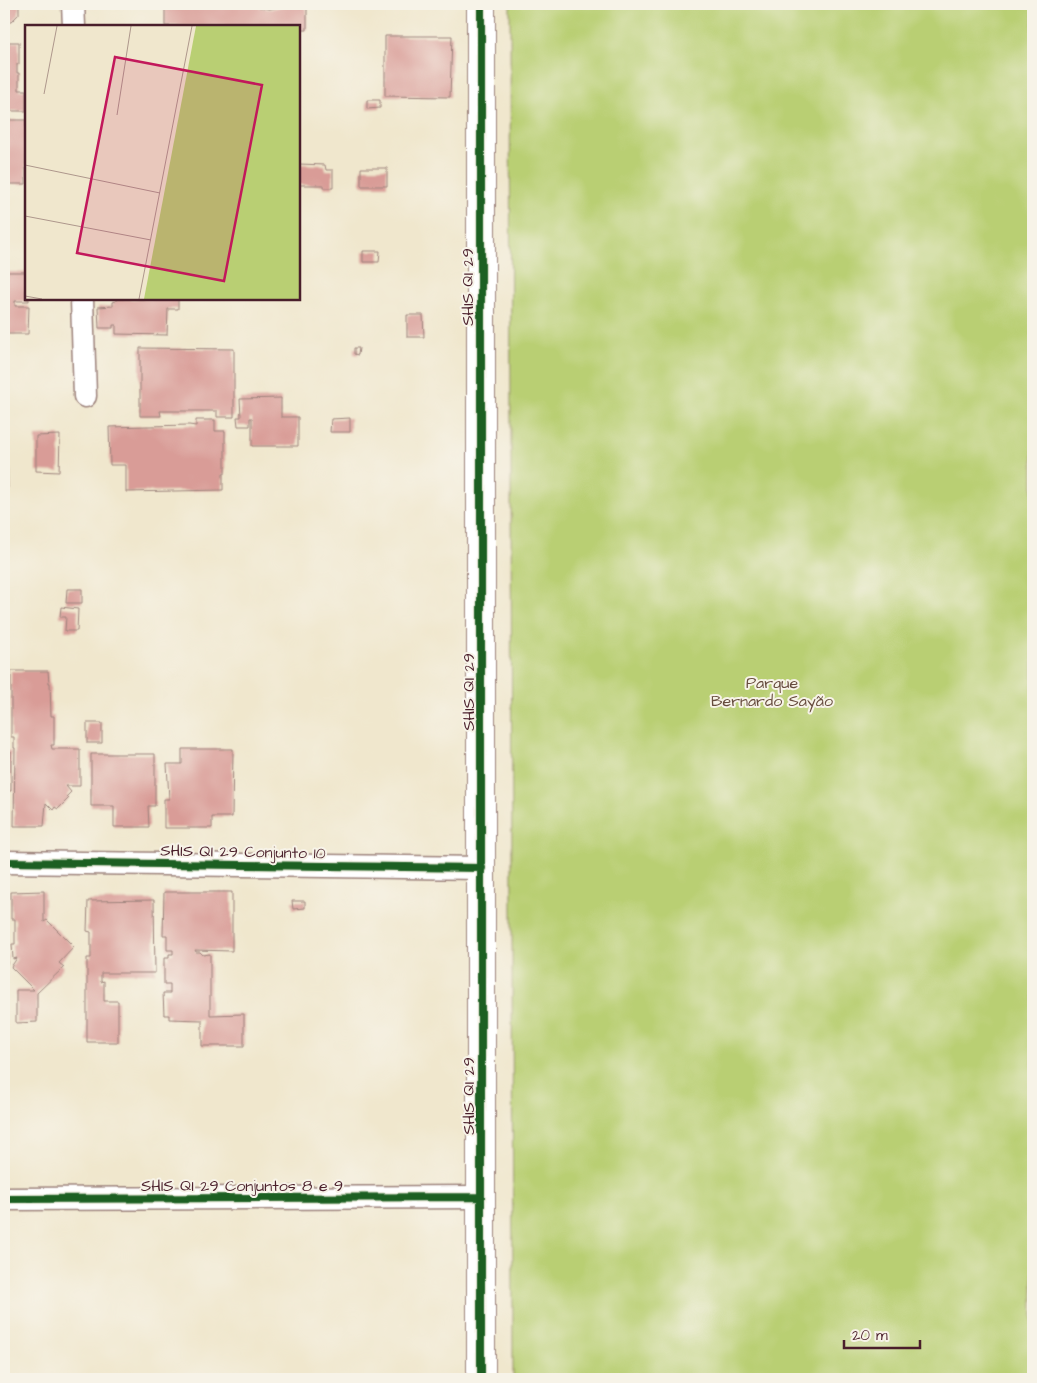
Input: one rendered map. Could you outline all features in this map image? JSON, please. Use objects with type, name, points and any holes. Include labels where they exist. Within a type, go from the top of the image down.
[{"type":"street","points":[[73,4],[74,25]]},
{"type":"street","name":"SHIS QI 29","points":[[480,4],[481,1379]]},
{"type":"street","points":[[82,300],[85,396]]},
{"type":"street","name":"SHIS QI 29 Conjunto 10","points":[[4,862],[482,868]]},
{"type":"street","name":"SHIS QI 29 Conjuntos 8 e 9","points":[[4,1200],[481,1197]]},
{"type":"green space","name":"Parque Bernardo Sayão","points":[[510,4],[1033,4],[1033,1379],[513,1379]]},
{"type":"building","points":[[4,4],[19,4],[19,14],[11,22],[4,22]]},
{"type":"building","points":[[165,4],[259,4],[259,7],[270,9],[300,5],[307,9],[307,30],[300,30],[300,25],[165,25]]},
{"type":"building","points":[[385,36],[452,36],[450,97],[385,96]]},
{"type":"building","points":[[4,42],[19,42],[17,73],[19,73],[19,90],[25,90],[25,111],[4,111]]},
{"type":"building","points":[[367,100],[380,100],[380,108],[367,109]]},
{"type":"building","points":[[4,120],[25,120],[25,184],[4,184]]},
{"type":"building","points":[[300,164],[325,165],[326,170],[333,170],[333,188],[324,188],[324,185],[300,185]]},
{"type":"building","points":[[361,168],[387,168],[387,186],[361,186]]},
{"type":"building","points":[[363,251],[380,251],[379,262],[363,262]]},
{"type":"building","points":[[4,272],[25,272],[25,300],[29,301],[15,301],[15,306],[29,306],[28,334],[4,334]]},
{"type":"building","points":[[178,300],[178,309],[168,309],[167,335],[116,334],[116,325],[113,325],[113,328],[99,328],[98,307],[113,306],[113,302]]},
{"type":"building","points":[[407,315],[423,315],[424,337],[407,337]]},
{"type":"building","points":[[140,348],[234,349],[234,417],[217,417],[217,411],[160,411],[161,416],[140,416]]},
{"type":"building","points":[[354,348],[359,348],[358,355],[354,354]]},
{"type":"building","points":[[281,398],[281,417],[298,417],[298,446],[252,446],[252,418],[250,418],[250,426],[238,426],[237,417],[241,417],[240,399]]},
{"type":"building","points":[[350,418],[350,432],[330,432],[331,419]]},
{"type":"building","points":[[196,420],[215,420],[215,431],[225,431],[223,490],[126,492],[126,465],[110,465],[109,427],[196,426]]},
{"type":"building","points":[[60,435],[59,472],[36,471],[36,436]]},
{"type":"building","points":[[4,440],[7,440],[8,488],[4,488]]},
{"type":"building","points":[[67,589],[82,589],[82,603],[66,603]]},
{"type":"building","points":[[61,607],[78,609],[77,631],[65,631],[66,617],[60,617]]},
{"type":"building","points":[[11,671],[48,671],[51,716],[54,716],[54,745],[51,745],[52,749],[80,749],[80,786],[66,786],[71,792],[67,796],[69,798],[58,809],[55,807],[53,810],[46,803],[44,826],[14,826],[15,748],[14,737],[11,737]]},
{"type":"building","points":[[87,723],[102,723],[102,743],[87,743]]},
{"type":"building","points":[[182,749],[233,749],[232,817],[212,817],[212,828],[164,828],[164,799],[169,799],[167,764],[182,764]]},
{"type":"building","points":[[11,751],[11,791],[4,791],[4,752]]},
{"type":"building","points":[[91,754],[155,754],[155,806],[148,806],[149,827],[114,827],[114,806],[91,806]]},
{"type":"building","points":[[44,891],[44,922],[47,920],[74,947],[59,963],[64,967],[37,993],[37,1022],[16,1023],[16,990],[34,990],[11,967],[17,958],[13,959],[12,944],[15,944],[15,919],[11,919],[11,892]]},
{"type":"building","points":[[164,892],[232,892],[232,951],[195,950],[203,955],[210,954],[210,1015],[244,1014],[244,1046],[202,1046],[202,1020],[169,1019],[169,1015],[164,1015],[163,993],[170,993],[170,984],[164,984],[164,958],[169,958],[169,954],[173,954],[173,950],[167,950],[167,935],[163,935]]},
{"type":"building","points":[[154,900],[155,973],[101,973],[101,982],[104,981],[104,1001],[118,1001],[118,1042],[87,1042],[87,958],[91,958],[91,932],[87,931],[88,901]]},
{"type":"building","points":[[292,901],[305,901],[305,908],[293,909]]},
{"type":"building","points":[[4,950],[7,952],[7,964],[4,964]]},
{"type":"cycle path","points":[[481,4],[481,1379]]},
{"type":"cycle path","points":[[4,862],[482,868]]},
{"type":"cycle path","points":[[4,1199],[481,1197]]}]
